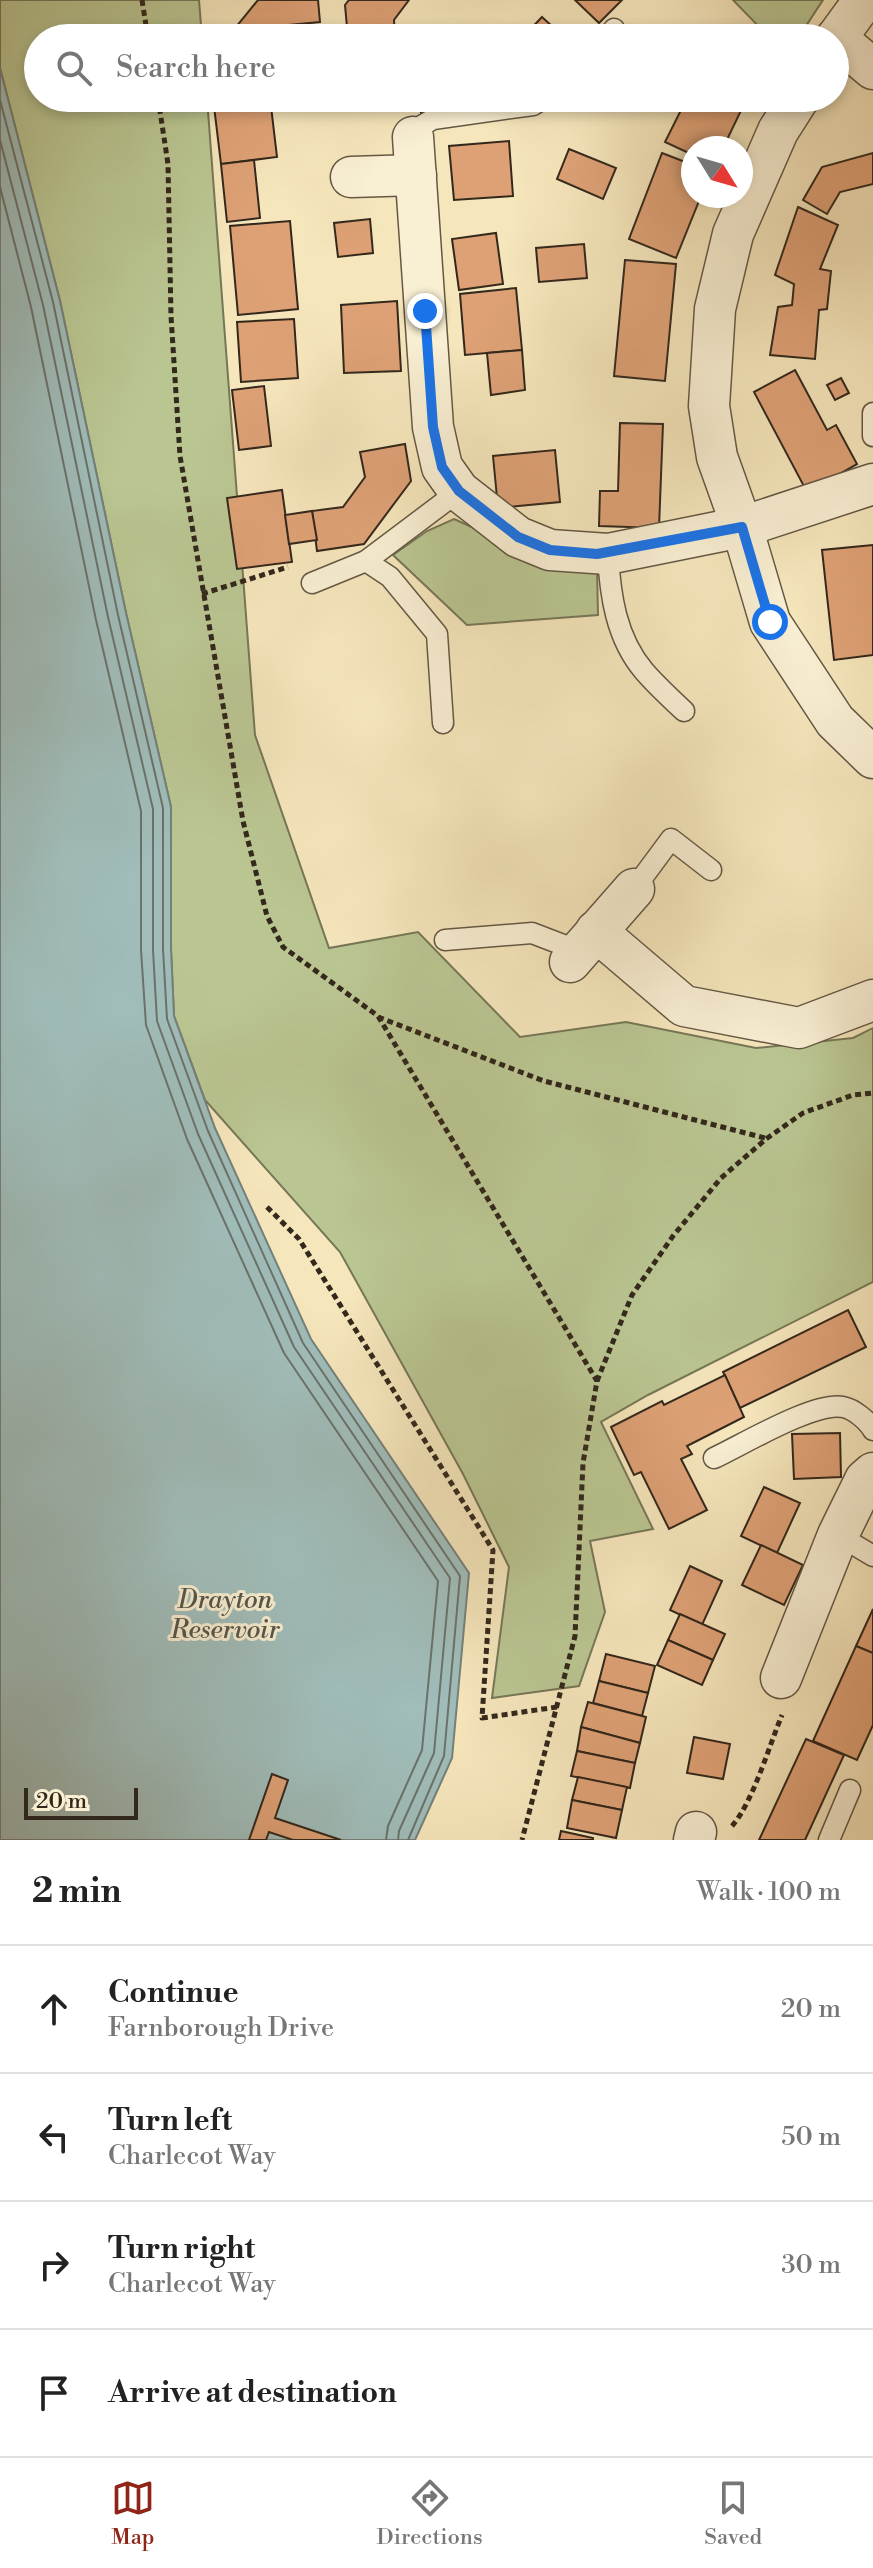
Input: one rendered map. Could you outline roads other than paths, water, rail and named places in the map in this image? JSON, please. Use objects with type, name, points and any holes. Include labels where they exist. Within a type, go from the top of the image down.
[{"type":"street","points":[[847,24],[864,0]]},
{"type":"street","points":[[849,50],[873,69]]},
{"type":"street","points":[[790,112],[778,131],[733,234],[715,309],[709,406],[717,457],[770,622],[835,721],[873,758]]},
{"type":"street","points":[[351,177],[414,156],[433,427],[442,467],[459,491],[518,537],[550,550],[608,554],[742,527],[873,484]]},
{"type":"street","points":[[634,889],[582,948],[684,1006],[799,1028],[873,1000]]},
{"type":"street","points":[[781,1678],[838,1535],[865,1480],[873,1473]]},
{"type":"lane","points":[[414,156],[423,125],[433,119],[483,112]]},
{"type":"lane","points":[[873,413],[873,436]]},
{"type":"lane","points":[[312,583],[366,561],[459,491]]},
{"type":"lane","points":[[608,554],[610,592],[622,636],[642,669],[684,711]]},
{"type":"lane","points":[[366,561],[390,577],[437,634],[443,723]]},
{"type":"lane","points":[[634,889],[671,839],[711,870]]},
{"type":"lane","points":[[445,940],[532,933],[582,948]]},
{"type":"lane","points":[[714,1458],[812,1410],[843,1407],[868,1421],[873,1430]]},
{"type":"lane","points":[[838,1535],[873,1556]]},
{"type":"lane","points":[[829,1840],[850,1790]]},
{"type":"water","name":"Drayton Reservoir","points":[[0,68],[60,301],[171,807],[174,1016],[215,1128],[311,1339],[469,1573],[452,1758],[415,1840],[0,1840]]}]
